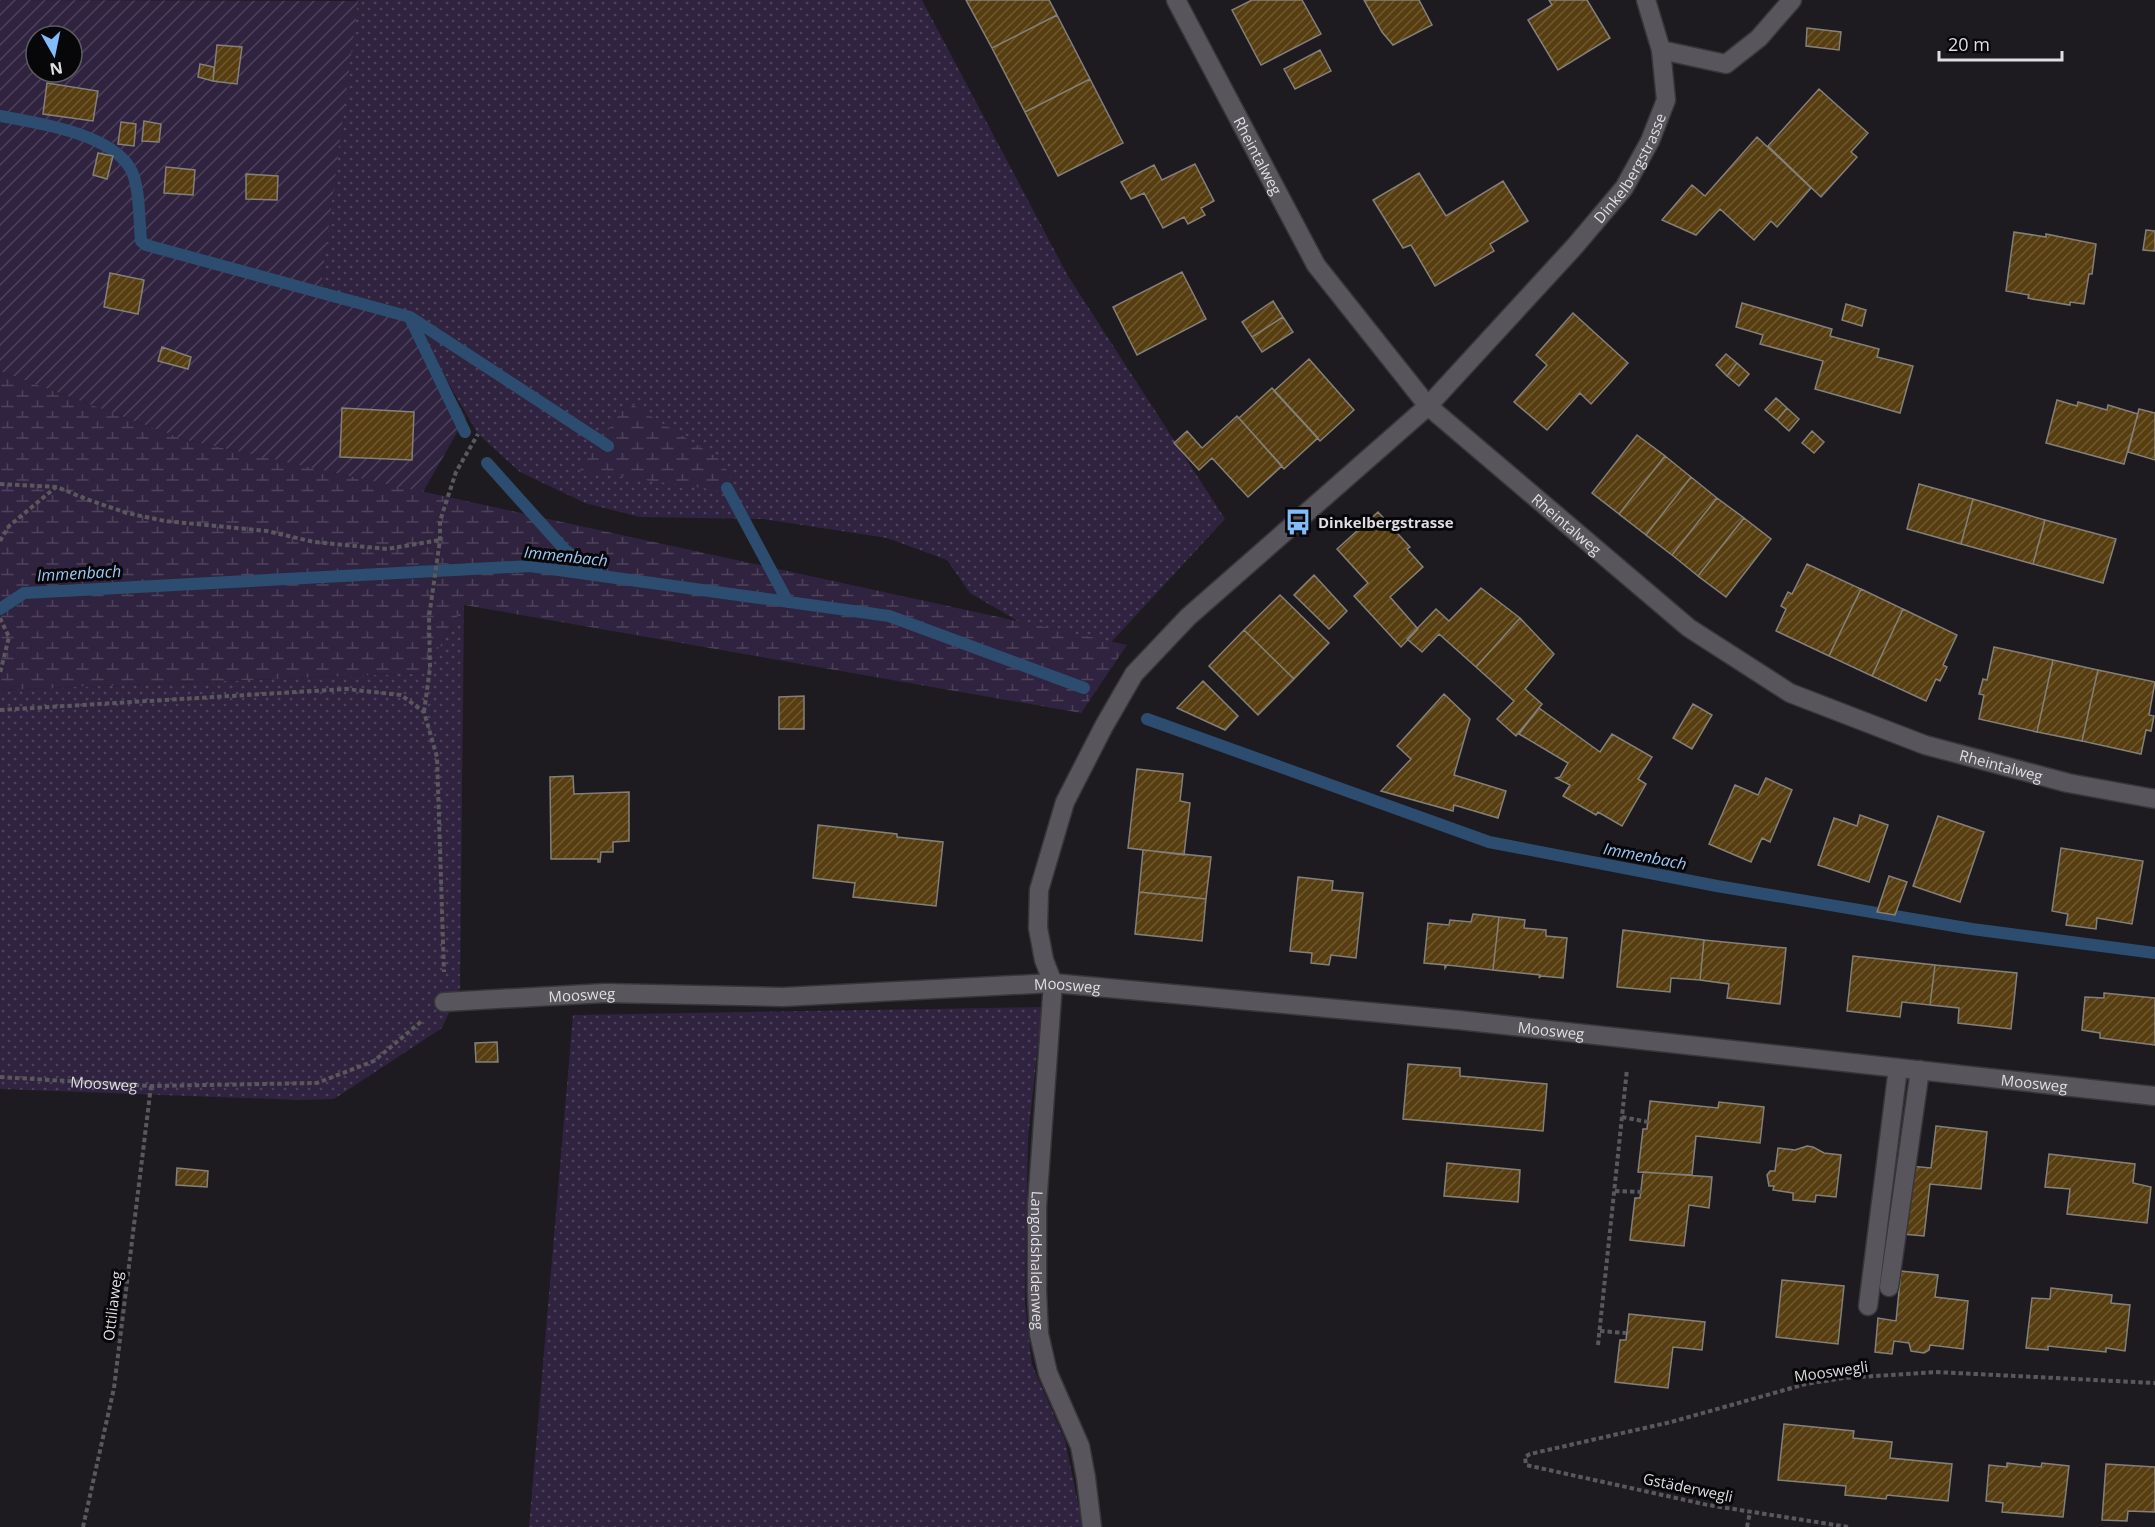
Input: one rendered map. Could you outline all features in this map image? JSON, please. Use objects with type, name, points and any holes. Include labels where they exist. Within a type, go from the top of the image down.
[{"type":"street","name":"Rheintalweg","points":[[1176,0],[1316,265],[1428,406],[1689,628],[1790,693],[1925,745],[2067,783],[2155,799]]},
{"type":"street","name":"Dinkelbergstrasse","points":[[1053,983],[1044,960],[1038,928],[1039,890],[1065,802],[1134,674],[1188,617],[1428,406],[1575,246],[1624,188],[1650,141],[1666,100],[1661,50],[1646,0]]},
{"type":"street","points":[[1661,50],[1726,64],[1759,38],[1792,0]]},
{"type":"street","name":"Moosweg","points":[[444,1002],[605,993],[783,997],[1053,983],[1458,1020],[2155,1096]]},
{"type":"street","name":"Langoldshaldenweg","points":[[1053,983],[1037,1206],[1039,1334],[1048,1373],[1080,1446],[1092,1527]]},
{"type":"street","points":[[1868,1306],[1898,1068]]},
{"type":"street","points":[[1889,1287],[1920,1070]]},
{"type":"path","points":[[444,1002],[437,757],[424,712],[430,668],[429,617],[440,540],[440,521],[456,472],[478,434]]},
{"type":"path","points":[[0,484],[57,486],[127,513],[165,520],[267,531],[314,542],[387,549],[440,540]]},
{"type":"path","points":[[0,541],[9,526],[57,486]]},
{"type":"path","points":[[0,618],[9,637],[0,673]]},
{"type":"path","points":[[0,710],[346,689],[401,695],[424,712]]},
{"type":"path","name":"Moosweg","points":[[0,1077],[151,1086],[317,1083],[374,1060],[444,1002]]},
{"type":"path","points":[[1598,1345],[1631,1039]]},
{"type":"path","name":"Ottiliaweg","points":[[84,1527],[114,1388],[151,1086]]},
{"type":"path","points":[[1622,1118],[1648,1122]]},
{"type":"path","points":[[1615,1191],[1641,1192]]},
{"type":"path","points":[[1600,1331],[1626,1333]]},
{"type":"path","name":"Mooswegli","points":[[1526,1463],[1525,1457],[1530,1454],[1671,1422],[1806,1384],[1844,1378],[1936,1372],[2155,1383]]},
{"type":"path","name":"Gstäderwegli","points":[[1526,1463],[1708,1505],[1848,1527]]},
{"type":"path","points":[[1748,1527],[1750,1512]]},
{"type":"green space","points":[[0,0],[358,1],[321,286],[408,319],[466,417],[423,492],[186,440],[0,371]]},
{"type":"green space","points":[[357,0],[922,0],[1068,276],[1225,519],[1091,664],[970,593],[947,560],[887,538],[763,519],[640,517],[585,503],[520,472],[478,434],[410,317],[321,286]]},
{"type":"green space","points":[[0,371],[186,440],[1127,645],[1081,713],[464,605],[424,673],[0,690]]},
{"type":"green space","points":[[628,402],[721,460],[739,493],[579,471]]},
{"type":"green space","points":[[464,605],[460,988],[442,1028],[334,1099],[299,1100],[0,1089],[0,690],[424,673]]},
{"type":"green space","points":[[1042,1007],[1028,1138],[1025,1303],[1032,1365],[1065,1440],[1083,1527],[529,1527],[573,1015]]},
{"type":"building","points":[[966,0],[1049,0],[1057,15],[992,48]]},
{"type":"building","points":[[1252,0],[1302,0],[1321,34],[1261,65],[1232,10]]},
{"type":"building","points":[[1364,0],[1419,0],[1432,25],[1393,45],[1382,32]]},
{"type":"building","points":[[1549,0],[1587,0],[1610,38],[1558,70],[1528,20],[1552,5]]},
{"type":"building","points":[[1057,15],[1090,79],[1025,112],[992,48]]},
{"type":"building","points":[[1807,28],[1841,32],[1839,50],[1806,46]]},
{"type":"building","points":[[217,45],[242,47],[237,84],[213,81]]},
{"type":"building","points":[[1320,50],[1331,71],[1295,89],[1284,69]]},
{"type":"building","points":[[200,64],[214,67],[213,81],[198,77]]},
{"type":"building","points":[[1090,79],[1123,143],[1058,176],[1025,112]]},
{"type":"building","points":[[47,84],[98,91],[93,121],[43,114]]},
{"type":"building","points":[[1819,89],[1868,133],[1851,152],[1857,157],[1821,197],[1768,146]]},
{"type":"building","points":[[144,121],[161,124],[159,142],[142,141]]},
{"type":"building","points":[[121,122],[136,124],[134,146],[118,144]]},
{"type":"building","points":[[1757,137],[1811,188],[1777,227],[1771,221],[1754,240],[1720,209],[1696,235],[1662,220],[1692,185],[1705,196]]},
{"type":"building","points":[[98,153],[113,156],[107,179],[93,175]]},
{"type":"building","points":[[1195,164],[1214,201],[1201,208],[1205,215],[1188,224],[1184,217],[1163,228],[1144,193],[1131,199],[1121,182],[1154,165],[1162,180]]},
{"type":"building","points":[[166,167],[195,170],[193,195],[164,193]]},
{"type":"building","points":[[1419,173],[1446,216],[1503,181],[1528,221],[1490,244],[1494,251],[1435,286],[1411,245],[1403,248],[1373,200]]},
{"type":"building","points":[[246,174],[278,176],[277,200],[246,199]]},
{"type":"building","points":[[2146,230],[2155,231],[2155,251],[2143,250]]},
{"type":"building","points":[[2014,232],[2046,237],[2046,234],[2096,244],[2092,274],[2089,274],[2084,304],[2070,302],[2070,305],[2032,299],[2028,298],[2029,295],[2006,291]]},
{"type":"building","points":[[1182,272],[1206,319],[1137,355],[1113,307]]},
{"type":"building","points":[[110,273],[144,280],[138,314],[104,307]]},
{"type":"building","points":[[1273,301],[1283,317],[1252,337],[1242,322]]},
{"type":"building","points":[[1742,303],[1832,329],[1830,336],[1879,349],[1877,357],[1913,366],[1900,413],[1815,389],[1823,361],[1760,344],[1763,335],[1736,327]]},
{"type":"building","points":[[1846,304],[1866,310],[1862,326],[1842,320]]},
{"type":"building","points":[[1573,313],[1628,363],[1591,404],[1580,393],[1547,430],[1514,402],[1547,365],[1536,355]]},
{"type":"building","points":[[1283,317],[1293,332],[1262,352],[1252,337]]},
{"type":"building","points":[[162,347],[191,357],[188,369],[158,361]]},
{"type":"building","points":[[1726,354],[1737,363],[1727,376],[1716,365]]},
{"type":"building","points":[[1309,359],[1354,410],[1320,441],[1274,391]]},
{"type":"building","points":[[1737,363],[1749,374],[1739,386],[1727,376]]},
{"type":"building","points":[[1272,388],[1318,438],[1284,469],[1239,418]]},
{"type":"building","points":[[1776,398],[1787,408],[1777,420],[1765,410]]},
{"type":"building","points":[[2057,400],[2077,406],[2078,402],[2107,410],[2108,405],[2138,414],[2124,464],[2046,443]]},
{"type":"building","points":[[342,408],[414,412],[412,460],[340,457]]},
{"type":"building","points":[[1787,408],[1799,419],[1789,431],[1777,420]]},
{"type":"building","points":[[2139,409],[2155,413],[2155,460],[2128,452]]},
{"type":"building","points":[[1237,416],[1282,466],[1248,497],[1212,458],[1199,470],[1174,443],[1187,431],[1202,448]]},
{"type":"building","points":[[1812,431],[1824,442],[1814,453],[1802,443]]},
{"type":"building","points":[[1637,435],[1665,456],[1619,514],[1592,493]]},
{"type":"building","points":[[1665,456],[1691,477],[1646,535],[1619,514]]},
{"type":"building","points":[[1691,477],[1717,498],[1672,555],[1646,535]]},
{"type":"building","points":[[1919,484],[1973,499],[1961,544],[1907,529]]},
{"type":"building","points":[[1717,498],[1744,518],[1698,576],[1672,555]]},
{"type":"building","points":[[1973,499],[2045,520],[2033,564],[1961,544]]},
{"type":"building","points":[[1378,512],[1410,547],[1407,549],[1423,567],[1390,597],[1418,629],[1401,647],[1354,596],[1368,583],[1337,549]]},
{"type":"building","points":[[1744,518],[1771,539],[1726,597],[1698,576]]},
{"type":"building","points":[[2045,520],[2116,539],[2103,583],[2033,564]]},
{"type":"building","points":[[1807,564],[1861,589],[1829,656],[1776,631],[1786,609],[1781,606],[1788,592],[1792,594]]},
{"type":"building","points":[[1314,575],[1347,611],[1329,629],[1294,595]]},
{"type":"building","points":[[1481,588],[1520,618],[1476,667],[1439,634],[1422,652],[1407,639],[1436,609],[1449,621]]},
{"type":"building","points":[[1861,589],[1903,609],[1872,676],[1829,656]]},
{"type":"building","points":[[1280,595],[1329,643],[1294,679],[1244,630]]},
{"type":"building","points":[[1903,609],[1957,635],[1943,665],[1947,667],[1940,681],[1936,679],[1926,701],[1872,676]]},
{"type":"building","points":[[1520,618],[1554,654],[1525,689],[1542,704],[1516,736],[1497,719],[1514,701],[1476,667]]},
{"type":"building","points":[[1244,630],[1294,679],[1258,715],[1209,666]]},
{"type":"building","points":[[1994,647],[2053,660],[2037,732],[1979,719],[1984,695],[1979,694],[1983,679],[1987,680]]},
{"type":"building","points":[[2053,660],[2098,670],[2082,741],[2037,732]]},
{"type":"building","points":[[2098,670],[2155,682],[2149,715],[2154,716],[2151,731],[2146,730],[2141,754],[2082,741]]},
{"type":"building","points":[[1203,681],[1238,716],[1225,730],[1177,708]]},
{"type":"building","points":[[1444,694],[1470,719],[1454,775],[1506,791],[1498,818],[1454,805],[1453,811],[1381,791],[1411,759],[1397,746]]},
{"type":"building","points":[[804,696],[804,729],[779,729],[779,697]]},
{"type":"building","points":[[1693,704],[1712,715],[1692,749],[1673,738]]},
{"type":"building","points":[[1539,708],[1600,752],[1612,734],[1652,757],[1638,779],[1646,784],[1622,826],[1598,812],[1596,815],[1563,796],[1570,785],[1556,778],[1560,777],[1568,763],[1519,734]]},
{"type":"building","points":[[1137,769],[1183,774],[1180,801],[1190,803],[1184,855],[1128,848]]},
{"type":"building","points":[[573,776],[574,794],[629,792],[629,841],[613,842],[613,852],[601,852],[600,862],[598,859],[551,859],[550,777]]},
{"type":"building","points":[[1766,778],[1792,790],[1770,842],[1762,838],[1751,862],[1709,844],[1735,785],[1758,795]]},
{"type":"building","points":[[1860,815],[1888,825],[1869,882],[1818,865],[1834,818],[1857,826]]},
{"type":"building","points":[[1938,816],[1984,832],[1960,902],[1913,886]]},
{"type":"building","points":[[818,825],[943,842],[936,906],[853,897],[855,883],[813,878]]},
{"type":"building","points":[[2061,848],[2143,861],[2132,924],[2097,918],[2096,929],[2066,925],[2068,914],[2052,911]]},
{"type":"building","points":[[1143,850],[1211,857],[1206,899],[1139,892]]},
{"type":"building","points":[[1889,876],[1907,882],[1895,915],[1877,912]]},
{"type":"building","points":[[1298,877],[1333,881],[1332,890],[1363,893],[1356,958],[1331,955],[1329,965],[1311,963],[1312,953],[1290,951]]},
{"type":"building","points":[[1139,892],[1206,899],[1202,941],[1135,934]]},
{"type":"building","points":[[1473,914],[1499,917],[1493,970],[1447,965],[1445,968],[1445,965],[1424,963],[1428,923],[1449,925],[1450,920],[1471,922]]},
{"type":"building","points":[[1499,917],[1525,920],[1524,928],[1546,930],[1546,936],[1567,938],[1563,978],[1541,976],[1539,978],[1540,975],[1493,970]]},
{"type":"building","points":[[1623,930],[1704,940],[1700,980],[1671,978],[1670,992],[1617,987]]},
{"type":"building","points":[[1704,940],[1786,948],[1780,1004],[1727,998],[1729,984],[1700,980]]},
{"type":"building","points":[[1853,956],[1935,965],[1930,1005],[1902,1002],[1900,1017],[1847,1011]]},
{"type":"building","points":[[1935,965],[2017,973],[2011,1029],[1958,1023],[1959,1008],[1930,1005]]},
{"type":"building","points":[[2104,993],[2155,998],[2155,1045],[2100,1038],[2100,1033],[2082,1030],[2085,997],[2104,998]]},
{"type":"building","points":[[497,1042],[498,1062],[476,1062],[475,1043]]},
{"type":"building","points":[[1408,1064],[1460,1068],[1460,1076],[1547,1084],[1543,1131],[1403,1119]]},
{"type":"building","points":[[1650,1101],[1718,1108],[1719,1102],[1764,1107],[1760,1143],[1696,1136],[1692,1175],[1638,1172],[1643,1129],[1647,1129]]},
{"type":"building","points":[[1936,1126],[1987,1132],[1981,1189],[1930,1184],[1924,1236],[1903,1234],[1910,1166],[1931,1168]]},
{"type":"building","points":[[1807,1146],[1824,1153],[1841,1155],[1836,1197],[1816,1195],[1815,1202],[1793,1200],[1793,1193],[1773,1190],[1774,1186],[1769,1186],[1767,1175],[1770,1171],[1775,1171],[1778,1148],[1795,1150]]},
{"type":"building","points":[[2049,1154],[2135,1164],[2133,1183],[2151,1187],[2147,1223],[2067,1214],[2070,1189],[2045,1187]]},
{"type":"building","points":[[1447,1163],[1520,1170],[1518,1202],[1444,1196]]},
{"type":"building","points":[[177,1168],[208,1171],[207,1187],[176,1185]]},
{"type":"building","points":[[1643,1172],[1712,1177],[1709,1208],[1689,1205],[1684,1246],[1630,1240],[1635,1198],[1640,1198]]},
{"type":"building","points":[[1901,1271],[1938,1275],[1935,1297],[1968,1301],[1963,1349],[1930,1345],[1929,1350],[1924,1353],[1911,1351],[1909,1343],[1894,1341],[1892,1354],[1875,1352],[1878,1318],[1896,1321]]},
{"type":"building","points":[[1782,1280],[1844,1286],[1838,1344],[1776,1337]]},
{"type":"building","points":[[2051,1288],[2112,1295],[2111,1303],[2130,1305],[2125,1351],[2106,1348],[2106,1352],[2048,1346],[2048,1350],[2026,1348],[2032,1298],[2050,1299]]},
{"type":"building","points":[[1629,1314],[1705,1322],[1702,1350],[1673,1347],[1668,1388],[1615,1382],[1620,1340],[1626,1340]]},
{"type":"building","points":[[1784,1424],[1854,1431],[1853,1438],[1892,1442],[1890,1458],[1952,1464],[1948,1501],[1887,1495],[1886,1499],[1845,1495],[1846,1486],[1778,1480]]},
{"type":"building","points":[[2007,1463],[2041,1467],[2042,1463],[2069,1466],[2063,1517],[2002,1512],[2003,1503],[1986,1501],[1989,1465],[2007,1467]]},
{"type":"building","points":[[2106,1464],[2155,1467],[2155,1512],[2128,1511],[2127,1521],[2102,1520]]},
{"type":"waterway","points":[[0,116],[71,132],[106,146],[120,156],[130,168],[136,183],[141,241],[146,245],[410,317],[608,446]]},
{"type":"waterway","points":[[410,318],[465,432]]},
{"type":"waterway","points":[[487,463],[565,550],[599,574]]},
{"type":"waterway","points":[[727,488],[788,602]]},
{"type":"waterway","name":"Immenbach","points":[[0,609],[24,593],[530,566],[889,616],[1084,688]]},
{"type":"waterway","name":"Immenbach","points":[[1147,719],[1489,842],[1717,886],[1972,929],[2155,953]]},
{"type":"place","name":"Dinkelbergstrasse","points":[[1298,522]]}]
